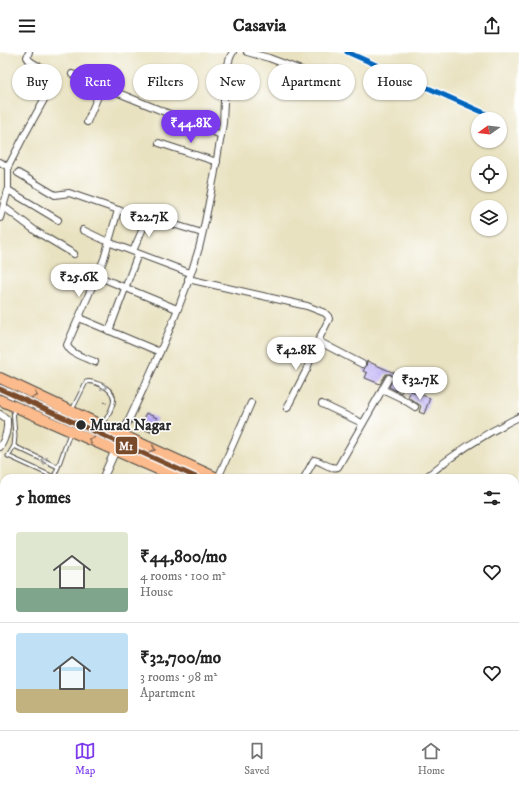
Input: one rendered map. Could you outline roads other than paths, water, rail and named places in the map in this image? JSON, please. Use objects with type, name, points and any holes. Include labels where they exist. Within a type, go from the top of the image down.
[{"type":"highway","points":[[0,378],[71,412],[209,474]]},
{"type":"highway","points":[[0,400],[169,474]]},
{"type":"highway","points":[[164,472],[172,458]]},
{"type":"street","points":[[0,218],[8,193],[8,167],[56,78],[53,74],[29,62],[27,58],[29,52]]},
{"type":"street","points":[[122,435],[160,352],[177,309],[189,276],[202,232],[217,162],[226,76],[230,58],[234,52]]},
{"type":"street","points":[[247,52],[285,64]]},
{"type":"street","points":[[125,96],[221,135]]},
{"type":"street","points":[[87,122],[96,100]]},
{"type":"street","points":[[159,143],[217,162]]},
{"type":"street","points":[[0,162],[8,167]]},
{"type":"street","points":[[18,173],[55,195],[69,193],[134,215],[148,217],[202,232]]},
{"type":"street","points":[[0,191],[8,193],[58,220]]},
{"type":"street","points":[[4,207],[37,232],[74,254]]},
{"type":"street","points":[[95,362],[73,352],[68,347],[68,342],[97,276],[118,210]]},
{"type":"street","points":[[109,331],[125,289],[148,217]]},
{"type":"street","points":[[83,230],[189,276],[296,303],[325,313],[329,319],[318,339],[319,342],[313,352],[303,378],[287,408]]},
{"type":"street","points":[[97,276],[125,289],[177,309]]},
{"type":"street","points":[[79,318],[160,352]]},
{"type":"street","points":[[319,342],[362,364]]},
{"type":"street","points":[[306,474],[314,460],[333,468],[338,467],[389,378]]},
{"type":"street","points":[[382,389],[415,407]]},
{"type":"street","points":[[220,474],[251,403]]},
{"type":"street","points":[[322,404],[362,423]]},
{"type":"street","points":[[0,414],[7,418],[8,424],[6,437],[0,448]]},
{"type":"street","points":[[430,474],[477,441],[519,417]]},
{"type":"street","points":[[105,474],[115,451]]},
{"type":"lane","points":[[71,412],[86,382],[91,381],[108,389],[113,394],[114,402],[102,426]]},
{"type":"lane","points":[[13,406],[15,436],[14,446],[8,456],[46,474]]},
{"type":"lane","points":[[55,474],[70,431]]},
{"type":"lane","points":[[14,446],[58,467]]},
{"type":"place","name":"Murad Nagar","points":[[81,425]]}]
